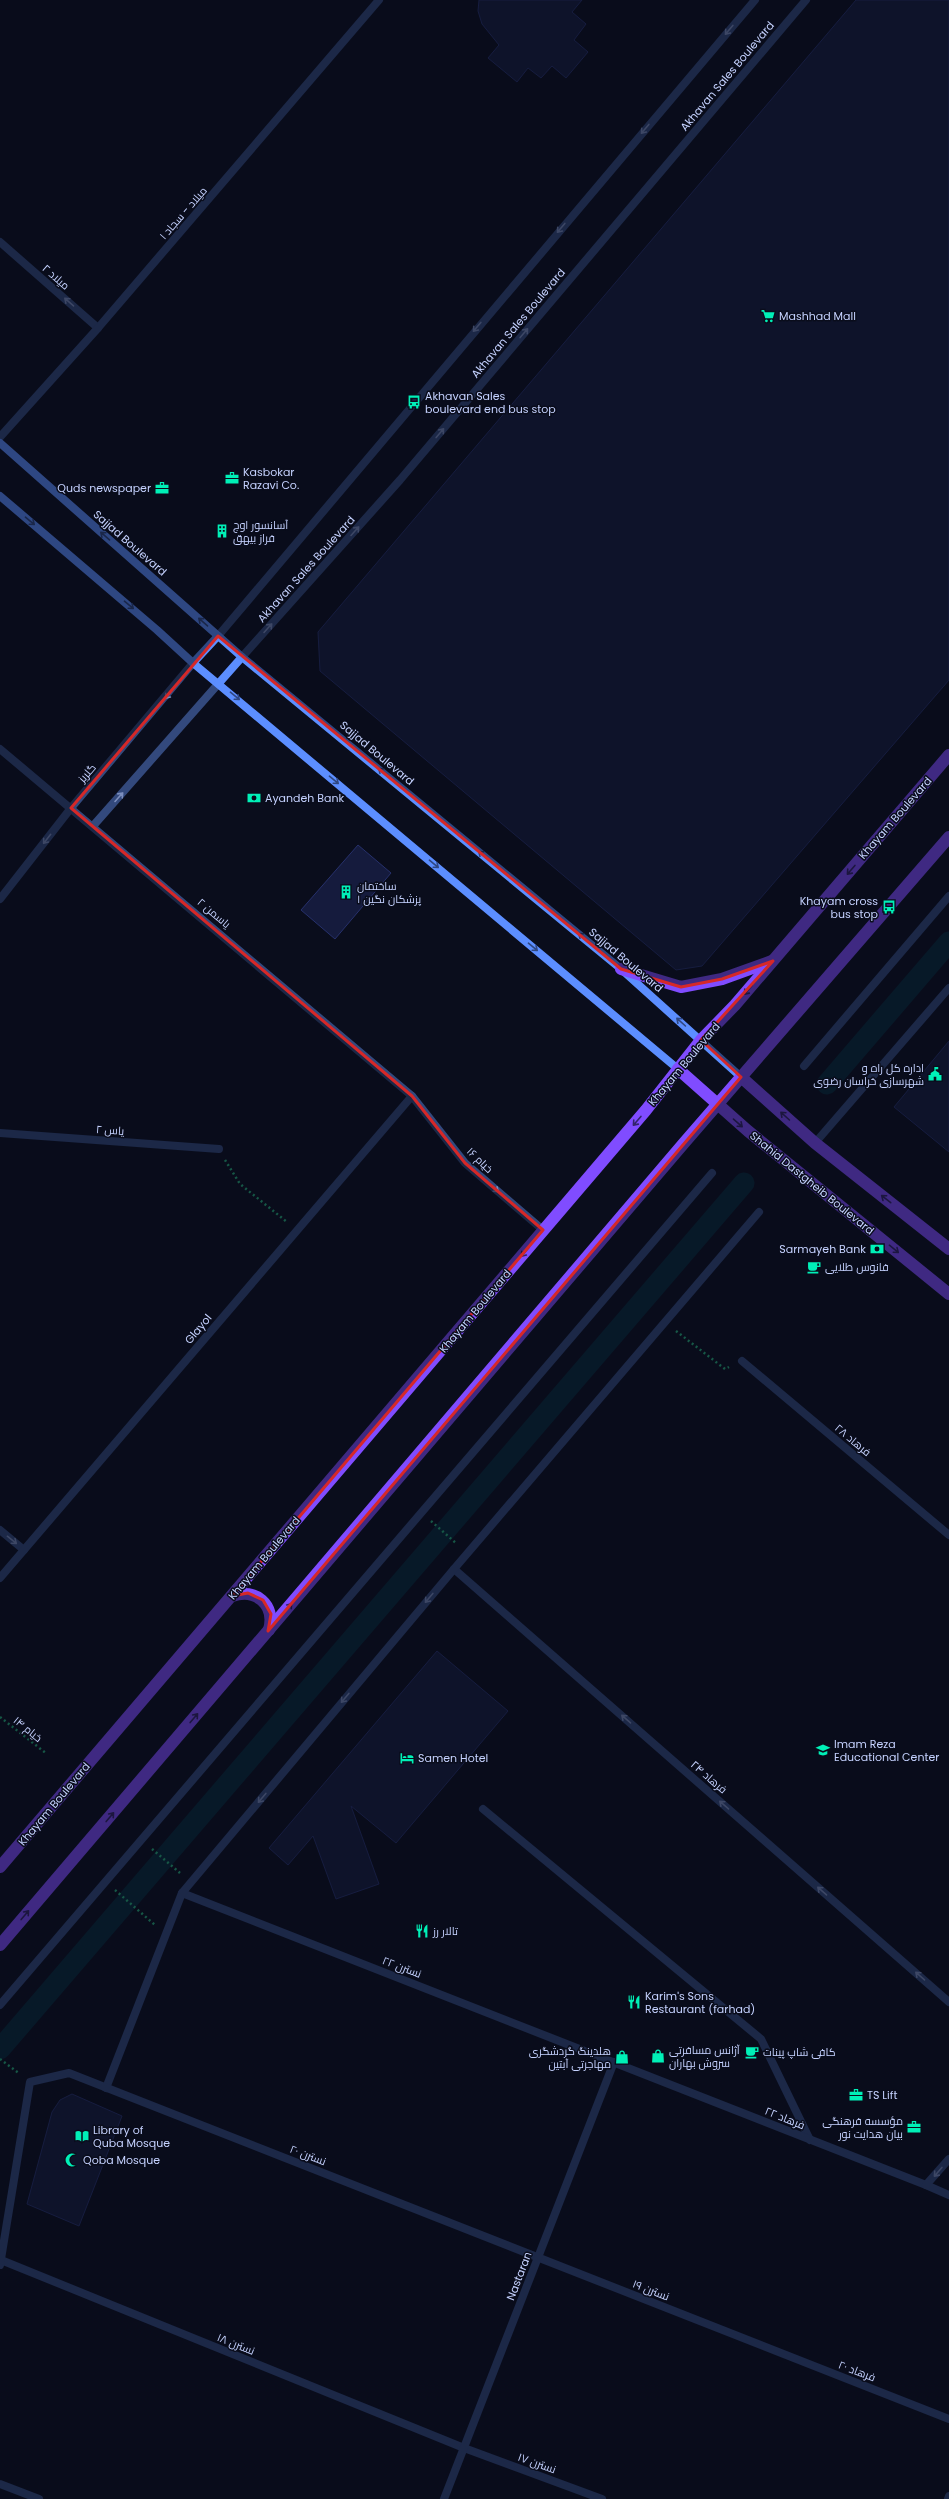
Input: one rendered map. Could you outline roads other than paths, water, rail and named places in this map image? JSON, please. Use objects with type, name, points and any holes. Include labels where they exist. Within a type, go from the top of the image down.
[{"type":"main road","name":"Sajjad Boulevard","points":[[0,443],[242,657],[621,969],[741,1077]]},
{"type":"main road","points":[[0,496],[157,630],[193,664],[219,683],[678,1069]]},
{"type":"main road","points":[[193,664],[218,636]]},
{"type":"main road","points":[[219,683],[242,657]]},
{"type":"main road","name":"Khayam Boulevard","points":[[0,1867],[544,1230],[701,1040],[773,961],[949,755]]},
{"type":"main road","points":[[0,1945],[684,1144],[719,1106],[741,1077],[949,837]]},
{"type":"main road","points":[[621,969],[682,987],[722,979],[773,961]]},
{"type":"main road","name":"Shahid Dastgheib Boulevard","points":[[678,1069],[719,1106],[949,1294]]},
{"type":"main road","points":[[741,1077],[815,1143],[949,1249]]},
{"type":"main road","points":[[232,1596],[248,1593],[263,1600],[271,1614],[268,1631]]},
{"type":"street","name":"میلاد - سجاد ۱","points":[[0,437],[98,328],[379,0]]},
{"type":"street","points":[[218,636],[755,0]]},
{"type":"street","name":"Akhavan Sales Boulevard","points":[[242,657],[400,480],[806,0]]},
{"type":"street","name":"میلاد ۲","points":[[0,242],[98,328]]},
{"type":"street","name":"گلریز","points":[[0,899],[71,808],[193,664]]},
{"type":"street","points":[[93,826],[219,683]]},
{"type":"street","name":"یاسمن ۲","points":[[0,749],[412,1096]]},
{"type":"street","points":[[804,1066],[949,896]]},
{"type":"street","points":[[815,1143],[949,988]]},
{"type":"street","name":"خیام ۱۶","points":[[412,1096],[465,1163],[544,1230]]},
{"type":"street","name":"Glayol","points":[[0,1578],[412,1096]]},
{"type":"street","name":"یاس ۲","points":[[0,1133],[219,1149]]},
{"type":"street","points":[[0,2005],[712,1173]]},
{"type":"street","points":[[106,2088],[182,1893],[454,1569],[759,1212]]},
{"type":"street","name":"فرهاد ۲۸","points":[[742,1361],[949,1535]]},
{"type":"street","points":[[0,1530],[24,1550]]},
{"type":"street","name":"فرهاد ۲۴","points":[[454,1569],[949,2002]]},
{"type":"street","points":[[483,1809],[760,2039],[810,2140]]},
{"type":"street","name":"نسترن ۲۲","points":[[182,1893],[614,2062]]},
{"type":"street","name":"فرهاد ۲۲","points":[[614,2062],[949,2195]]},
{"type":"street","name":"Nastaran","points":[[444,2499],[614,2062]]},
{"type":"street","name":"نسترن ۲۰","points":[[0,2262],[30,2082],[69,2074],[538,2257]]},
{"type":"street","points":[[926,2186],[949,2159]]},
{"type":"street","name":"نسترن ۱۹","points":[[538,2257],[757,2343]]},
{"type":"street","name":"نسترن ۱۸","points":[[0,2262],[464,2448]]},
{"type":"street","name":"فرهاد ۲۰","points":[[757,2343],[949,2419]]},
{"type":"street","name":"نسترن ۱۷","points":[[464,2448],[602,2499]]},
{"type":"street","points":[[0,2484],[40,2499]]},
{"type":"waterway","points":[[827,1084],[949,942]]},
{"type":"waterway","points":[[0,2049],[744,1183]]},
{"type":"place","name":"Mashhad Mall","points":[[768,316]]},
{"type":"place","name":"Akhavan Sales boulevard end bus stop","points":[[414,402]]},
{"type":"place","name":"Kasbokar Razavi Co.","points":[[232,478]]},
{"type":"place","name":"Quds newspaper","points":[[162,488]]},
{"type":"place","name":"آسانسور اوج فراز بیهق","points":[[222,531]]},
{"type":"place","name":"Ayandeh Bank","points":[[254,798]]},
{"type":"place","name":"ساختمان پزشکان نگین ۱","points":[[346,892]]},
{"type":"place","name":"Khayam cross bus stop","points":[[889,907]]},
{"type":"place","name":"اداره کل راه و شهرسازی خراسان رضوی","points":[[935,1074]]},
{"type":"place","name":"Sarmayeh Bank","points":[[877,1249]]},
{"type":"place","name":"فانوس طلایی","points":[[814,1267]]},
{"type":"place","name":"Imam Reza Educational Center","points":[[823,1750]]},
{"type":"place","name":"Samen Hotel","points":[[407,1758]]},
{"type":"place","name":"تالار رز","points":[[422,1931]]},
{"type":"place","name":"Karim's Sons Restaurant (farhad)","points":[[634,2002]]},
{"type":"place","name":"کافی شاپ پینات","points":[[752,2052]]},
{"type":"place","name":"آژانس مسافرتی سروش بهاران","points":[[658,2056]]},
{"type":"place","name":"هلدینگ گردشگری مهاجرتی آبتین","points":[[622,2057]]},
{"type":"place","name":"TS Lift","points":[[856,2095]]},
{"type":"place","name":"مؤسسه فرهنگی بیان هدایت نور","points":[[914,2127]]},
{"type":"place","name":"Library of Quba Mosque","points":[[82,2136]]},
{"type":"place","name":"Qoba Mosque","points":[[72,2160]]}]
